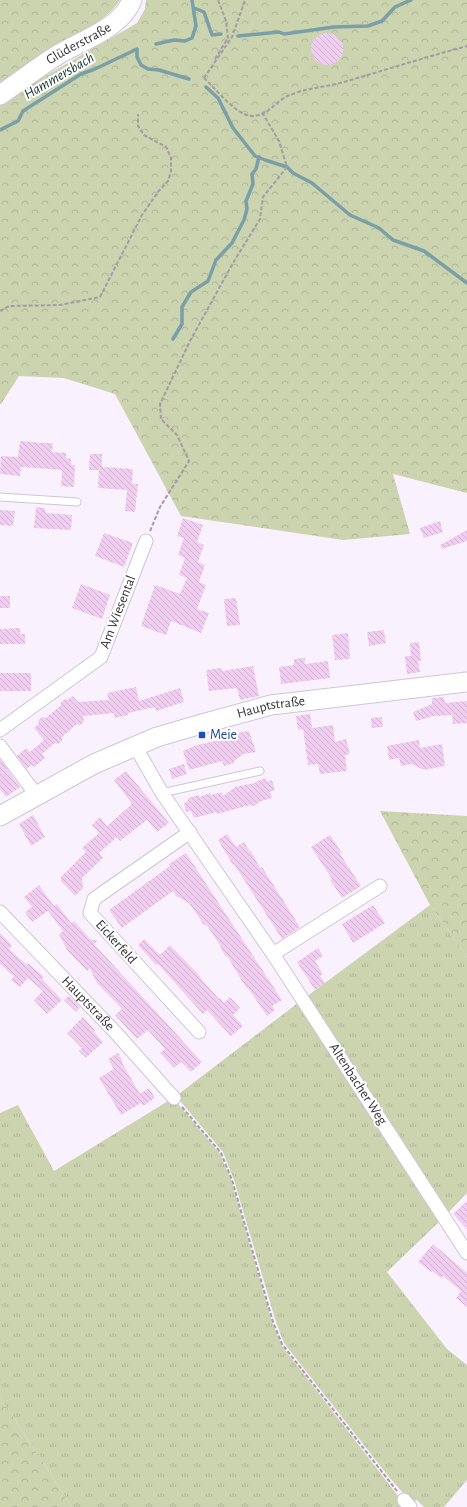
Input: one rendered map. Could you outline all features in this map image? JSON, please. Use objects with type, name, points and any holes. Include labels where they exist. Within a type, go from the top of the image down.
[{"type":"main road","name":"Glüderstraße","points":[[0,95],[57,55],[115,22],[126,11],[132,0]]},
{"type":"main road","name":"Hauptstraße","points":[[0,816],[94,764],[158,737],[271,705],[467,682]]},
{"type":"street","name":"Am Wiesental","points":[[0,730],[101,657],[146,541]]},
{"type":"street","points":[[0,746],[37,796]]},
{"type":"street","name":"Altenbacher Weg","points":[[134,746],[162,793],[273,954],[467,1253]]},
{"type":"street","name":"Eickerfeld","points":[[190,832],[94,899],[90,913],[199,1032]]},
{"type":"street","points":[[273,954],[380,886]]},
{"type":"street","name":"Hauptstraße","points":[[0,912],[116,1033],[174,1098]]},
{"type":"lane","points":[[0,497],[77,502]]},
{"type":"lane","points":[[162,793],[260,771]]},
{"type":"path","points":[[204,78],[228,38],[228,30],[224,14],[218,0]]},
{"type":"path","points":[[204,78],[232,37],[245,0]]},
{"type":"path","points":[[204,78],[238,110],[245,115],[252,116],[264,114],[288,96],[467,46]]},
{"type":"path","points":[[0,311],[9,306],[60,305],[100,297],[142,215],[158,192],[168,181],[171,171],[171,158],[166,147],[144,134],[138,126],[138,114]]},
{"type":"path","points":[[146,541],[160,507],[189,460],[177,435],[161,419],[160,404],[190,341],[232,262],[260,219],[263,197],[287,167],[279,141],[264,114]]},
{"type":"path","points":[[174,1098],[221,1153],[232,1180],[273,1322],[282,1344],[407,1503]]},
{"type":"green space","points":[[0,0],[120,0],[113,9],[95,24],[54,47],[0,86]]},
{"type":"green space","points":[[146,0],[467,0],[467,493],[393,474],[410,534],[343,540],[181,516],[115,394],[64,378],[19,376],[0,404],[0,106],[33,83],[137,23],[145,9]]},
{"type":"green space","points":[[380,811],[467,816],[467,957],[430,905]]},
{"type":"green space","points":[[430,905],[467,957],[467,1193],[447,1214],[306,997]]},
{"type":"green space","points":[[298,1003],[440,1221],[387,1272],[447,1349],[467,1365],[467,1480],[444,1507],[424,1507],[417,1500],[411,1502],[389,1477],[284,1343],[276,1322],[234,1180],[223,1152],[176,1096]]},
{"type":"green space","points":[[173,1098],[220,1154],[231,1180],[272,1322],[282,1346],[405,1505],[400,1507],[72,1507],[0,1399],[0,1113],[18,1105],[54,1171]]},
{"type":"green space","points":[[0,1399],[6,1406],[72,1507],[0,1507]]},
{"type":"building","points":[[324,33],[330,33],[340,40],[343,49],[342,55],[336,62],[330,65],[324,65],[314,58],[311,52],[311,46],[318,36]]},
{"type":"building","points":[[20,441],[53,443],[52,452],[66,453],[66,458],[71,459],[71,465],[75,465],[74,487],[61,486],[62,470],[21,467],[20,476],[0,474],[1,456],[18,457]]},
{"type":"building","points":[[90,454],[102,454],[102,467],[133,469],[132,484],[138,484],[135,512],[125,511],[127,490],[98,488],[99,470],[89,470]]},
{"type":"building","points":[[36,507],[45,508],[46,513],[72,515],[71,530],[34,528]]},
{"type":"building","points":[[0,510],[15,511],[13,526],[0,525]]},
{"type":"building","points":[[183,518],[203,525],[197,542],[204,545],[198,562],[205,565],[199,582],[206,585],[197,609],[209,613],[201,633],[171,621],[166,635],[141,626],[155,585],[180,594],[187,578],[179,575],[185,558],[178,555],[184,538],[177,536]]},
{"type":"building","points":[[440,521],[443,532],[424,538],[420,528]]},
{"type":"building","points":[[467,530],[467,541],[442,549],[440,545]]},
{"type":"building","points":[[104,533],[133,543],[124,567],[95,556]]},
{"type":"building","points":[[81,584],[110,595],[102,619],[72,608]]},
{"type":"building","points":[[0,596],[10,596],[10,608],[0,608]]},
{"type":"building","points":[[236,598],[240,625],[227,626],[224,599]]},
{"type":"building","points":[[20,628],[20,634],[25,634],[25,644],[0,644],[0,629]]},
{"type":"building","points":[[384,630],[386,643],[369,646],[367,632]]},
{"type":"building","points":[[348,633],[350,659],[335,660],[332,635]]},
{"type":"building","points":[[419,642],[421,661],[418,661],[420,672],[407,674],[405,656],[411,656],[410,643]]},
{"type":"building","points":[[305,658],[305,664],[328,661],[330,678],[281,684],[279,667],[294,665],[294,659]]},
{"type":"building","points":[[253,666],[259,696],[240,700],[237,688],[209,691],[206,670],[221,668],[222,671]]},
{"type":"building","points":[[0,673],[31,673],[31,691],[0,691]]},
{"type":"building","points":[[136,687],[139,701],[180,688],[184,702],[156,711],[155,707],[128,713],[128,715],[115,718],[114,713],[83,716],[84,722],[80,725],[77,724],[62,737],[62,741],[58,744],[55,743],[42,754],[45,758],[34,767],[32,765],[27,769],[17,756],[26,748],[30,752],[44,740],[34,728],[39,724],[38,721],[42,717],[46,718],[61,705],[61,702],[65,699],[67,700],[73,696],[78,702],[109,700],[107,693]]},
{"type":"building","points":[[444,697],[445,703],[467,701],[467,723],[453,724],[452,715],[434,716],[416,721],[413,712],[432,704],[432,698]]},
{"type":"building","points":[[310,714],[312,728],[333,725],[335,742],[346,739],[350,754],[345,755],[347,771],[320,774],[318,764],[308,765],[303,729],[298,730],[296,716]]},
{"type":"building","points":[[382,717],[383,727],[372,728],[371,718]]},
{"type":"building","points":[[249,731],[256,752],[244,754],[234,761],[234,763],[224,766],[222,761],[189,770],[183,751],[197,745],[229,738],[237,735],[237,733]]},
{"type":"building","points":[[419,740],[420,748],[442,744],[445,766],[424,770],[411,764],[401,766],[399,758],[389,760],[387,746]]},
{"type":"building","points":[[0,759],[20,787],[6,797],[0,789]]},
{"type":"building","points":[[184,764],[187,774],[172,779],[169,769]]},
{"type":"building","points":[[126,771],[169,823],[157,832],[147,820],[120,841],[117,837],[99,853],[103,858],[82,878],[83,888],[75,896],[61,881],[61,877],[86,852],[82,848],[99,833],[92,825],[100,817],[107,826],[132,804],[114,780]]},
{"type":"building","points":[[266,778],[267,782],[272,780],[275,790],[270,792],[272,798],[261,801],[254,806],[250,805],[217,814],[216,812],[194,818],[191,811],[186,812],[184,803],[188,801],[188,798],[222,792],[223,796],[235,787],[255,783]]},
{"type":"building","points":[[33,815],[45,837],[31,846],[19,824]]},
{"type":"building","points":[[227,834],[236,847],[244,842],[250,852],[251,851],[260,868],[262,867],[300,927],[282,939],[218,840]]},
{"type":"building","points":[[330,835],[342,853],[340,854],[361,886],[342,898],[330,880],[332,879],[311,847]]},
{"type":"building","points":[[186,853],[282,1000],[272,1006],[275,1010],[267,1016],[248,988],[247,989],[206,924],[204,925],[189,903],[176,896],[173,891],[122,928],[109,910],[170,866],[169,864]]},
{"type":"building","points":[[39,885],[54,906],[57,904],[71,923],[74,921],[90,939],[98,941],[94,944],[202,1062],[191,1072],[181,1062],[174,1068],[160,1053],[165,1049],[148,1030],[137,1039],[115,1015],[122,1009],[97,983],[90,969],[87,971],[67,950],[59,934],[63,931],[48,911],[32,922],[25,912],[32,907],[24,897]]},
{"type":"building","points":[[373,905],[385,923],[353,943],[342,924]]},
{"type":"building","points":[[0,933],[12,945],[9,949],[27,965],[28,963],[44,977],[42,979],[62,1000],[47,1014],[34,1000],[43,991],[28,978],[20,987],[11,980],[14,977],[0,964]]},
{"type":"building","points":[[144,939],[160,955],[170,945],[219,999],[220,998],[224,1003],[230,997],[240,1008],[233,1015],[243,1026],[231,1036],[207,1010],[203,1014],[158,964],[156,965],[138,945]]},
{"type":"building","points":[[318,948],[323,956],[315,961],[323,974],[320,976],[325,983],[315,990],[297,962]]},
{"type":"building","points":[[69,996],[80,1007],[76,1012],[64,1000]]},
{"type":"building","points":[[83,1017],[95,1030],[94,1032],[103,1042],[86,1058],[79,1051],[82,1048],[67,1033]]},
{"type":"building","points":[[118,1053],[123,1062],[122,1063],[140,1094],[149,1088],[155,1098],[143,1106],[141,1103],[121,1115],[99,1078],[114,1069],[108,1059]]},
{"type":"building","points":[[467,1201],[467,1229],[453,1214]]},
{"type":"building","points":[[433,1244],[467,1273],[467,1307],[456,1298],[461,1291],[443,1276],[441,1278],[418,1262]]},
{"type":"waterway","name":"Hammersbach","points":[[156,44],[174,40],[185,41],[192,38],[196,26],[192,0]]},
{"type":"waterway","points":[[238,36],[279,32],[284,34],[334,27],[368,26],[382,21],[395,7],[411,0]]},
{"type":"waterway","points":[[194,8],[204,12],[212,35],[221,34]]},
{"type":"waterway","name":"Hammersbach","points":[[0,130],[18,121],[23,111],[81,74],[137,49],[137,57],[141,65],[148,69],[159,70],[189,79]]},
{"type":"waterway","points":[[206,87],[218,98],[233,128],[255,156],[287,167],[293,173],[312,183],[350,215],[379,228],[393,240],[424,251],[467,283]]},
{"type":"waterway","points":[[173,339],[182,324],[182,307],[191,292],[208,281],[216,260],[232,243],[244,220],[247,209],[246,201],[253,184],[252,174],[256,169],[259,157]]},
{"type":"place","name":"Meie","points":[[202,735]]}]
